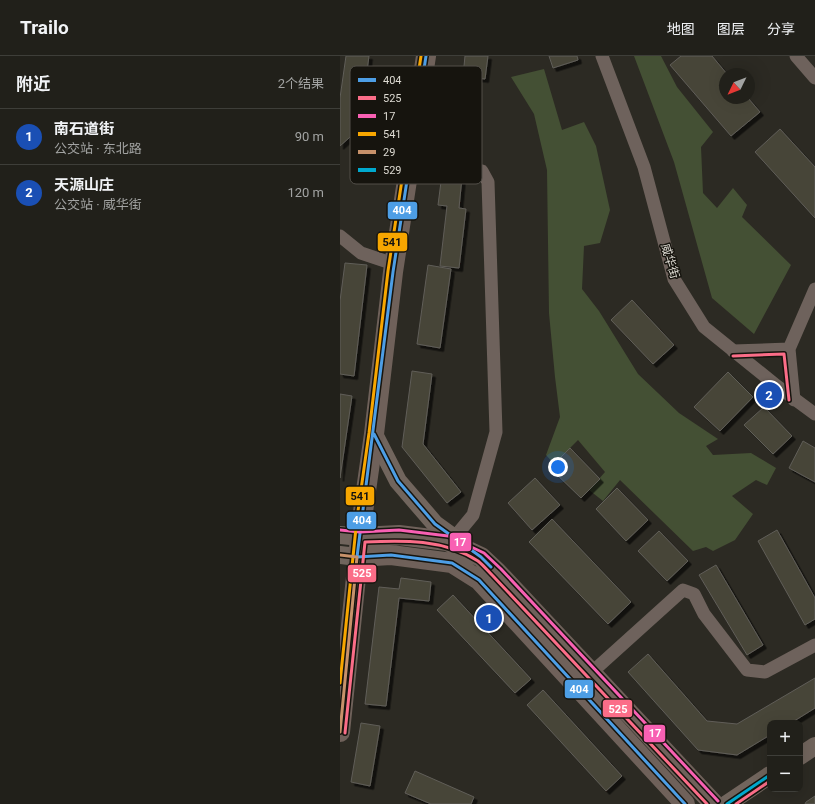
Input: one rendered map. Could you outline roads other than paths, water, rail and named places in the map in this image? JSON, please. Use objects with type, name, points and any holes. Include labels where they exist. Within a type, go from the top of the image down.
[{"type":"main road","points":[[424,66],[426,56]]},
{"type":"main road","points":[[340,732],[349,556],[360,536],[374,434],[394,264],[406,184]]},
{"type":"main road","points":[[374,434],[398,481],[435,524],[481,557],[497,572],[714,804]]},
{"type":"main road","points":[[340,536],[399,535],[447,541],[481,557]]},
{"type":"main road","points":[[349,556],[391,555],[452,563],[479,580],[685,804]]},
{"type":"main road","points":[[803,754],[815,746]]},
{"type":"main road","points":[[727,804],[767,777]]},
{"type":"street","name":"威华街","points":[[602,56],[644,167],[674,279],[704,327],[794,400],[815,414]]},
{"type":"street","points":[[796,56],[815,78]]},
{"type":"street","points":[[454,538],[473,515],[496,432],[488,182],[482,171]]},
{"type":"street","points":[[340,236],[361,253],[394,264]]},
{"type":"street","points":[[794,400],[789,349],[815,289]]},
{"type":"street","points":[[732,351],[789,349]]},
{"type":"street","points":[[591,673],[683,590],[694,594],[704,614],[747,670],[765,672],[815,645]]},
{"type":"place","name":"天源山庄","points":[[769,395]]},
{"type":"place","name":"南石道街","points":[[489,618]]}]
